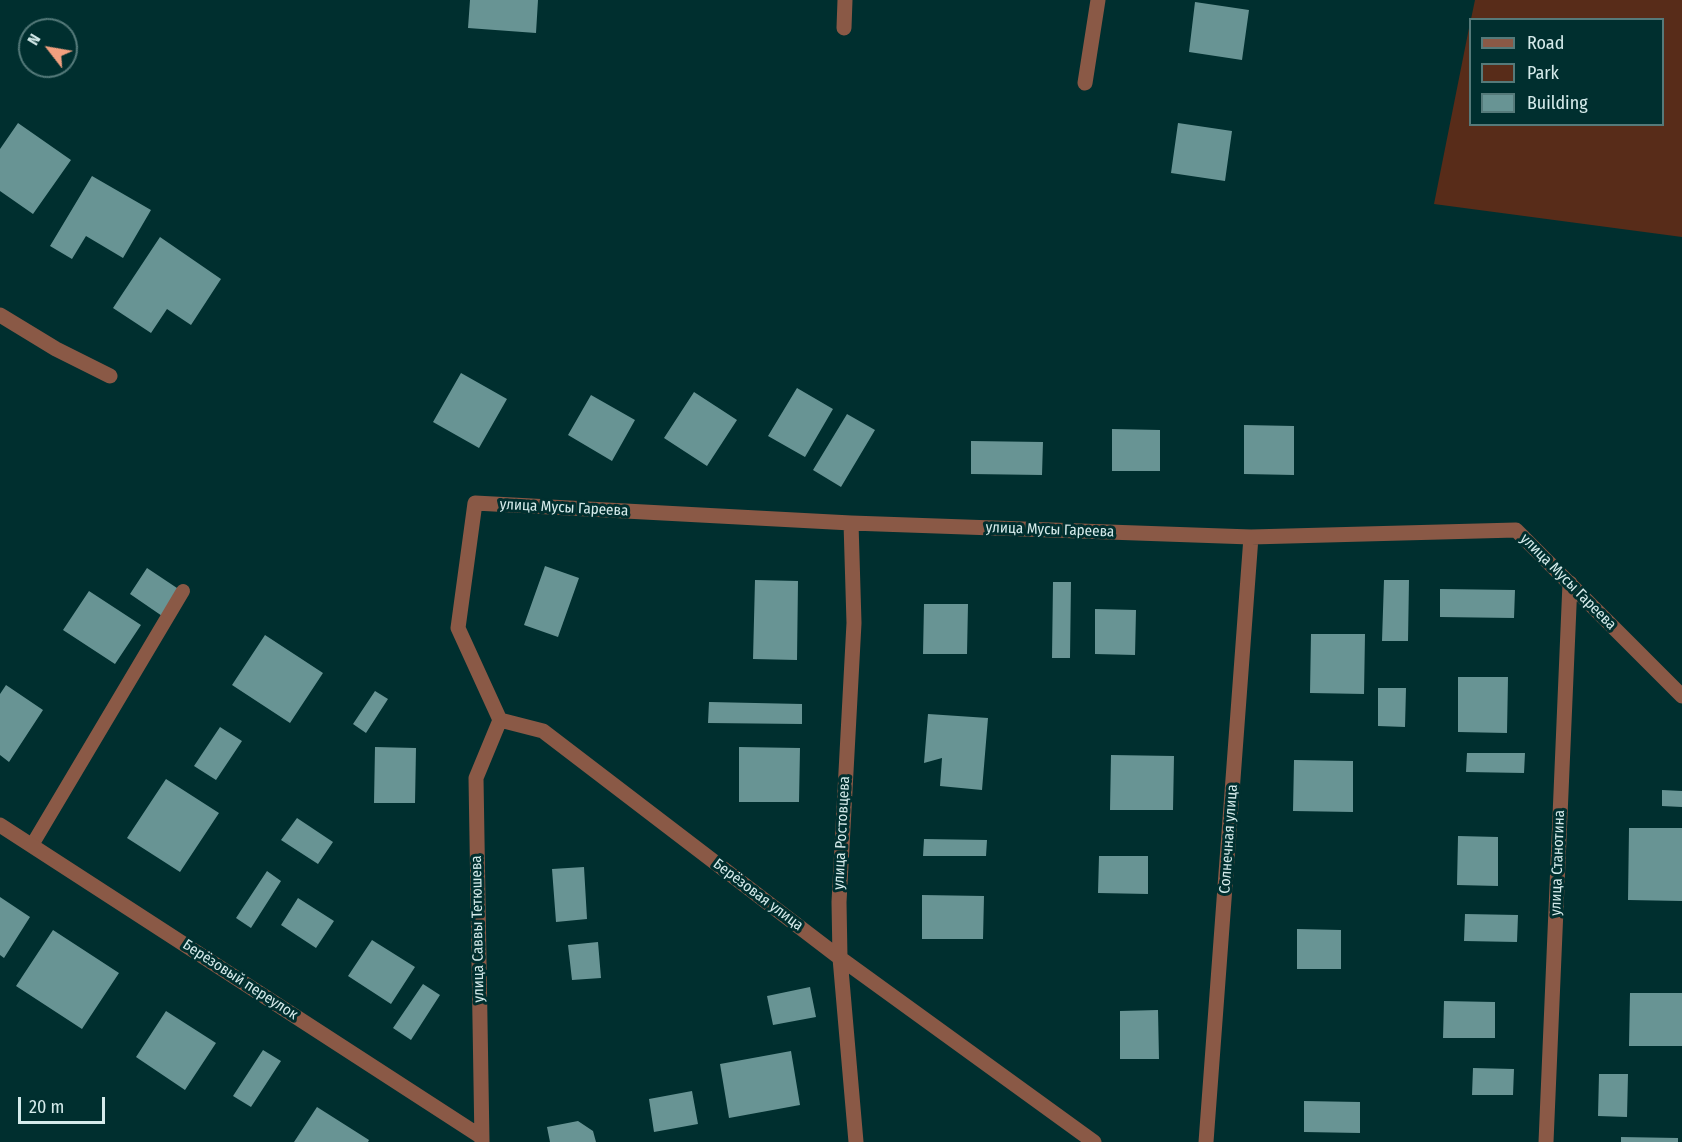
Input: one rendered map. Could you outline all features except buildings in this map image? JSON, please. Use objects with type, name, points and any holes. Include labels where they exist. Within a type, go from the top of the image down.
[{"type":"street","points":[[844,28],[845,0]]},
{"type":"street","points":[[1085,83],[1098,0]]},
{"type":"street","points":[[0,315],[56,349],[110,376]]},
{"type":"street","name":"улица Мусы Гареева","points":[[500,720],[458,628],[475,503],[851,523],[1251,537],[1516,530],[1682,696]]},
{"type":"street","name":"улица Ростовцева","points":[[851,523],[854,623],[838,902],[840,958],[856,1142]]},
{"type":"street","name":"Солнечная улица","points":[[1206,1142],[1251,537]]},
{"type":"street","name":"улица Станотина","points":[[1546,1142],[1570,583]]},
{"type":"street","name":"Берёзовая улица","points":[[500,720],[543,731],[840,958],[1094,1142]]},
{"type":"street","name":"улица Саввы Тетюшева","points":[[481,1139],[476,778],[500,720]]},
{"type":"street","name":"Берёзовый переулок","points":[[0,825],[481,1139]]},
{"type":"lane","points":[[32,845],[183,591]]},
{"type":"green space","points":[[1475,0],[1682,0],[1682,237],[1434,204],[1469,28],[1469,126],[1664,126],[1664,18],[1471,18]]}]
